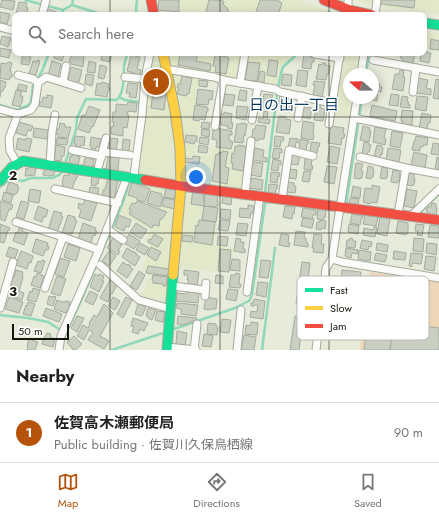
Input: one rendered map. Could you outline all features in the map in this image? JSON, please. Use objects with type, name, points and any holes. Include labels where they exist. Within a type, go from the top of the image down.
[{"type":"street","points":[[151,0],[153,12]]},
{"type":"street","points":[[324,0],[361,12]]},
{"type":"street","points":[[375,12],[377,0]]},
{"type":"street","points":[[427,23],[439,25]]},
{"type":"street","points":[[0,27],[12,31]]},
{"type":"street","points":[[59,350],[64,331],[99,250],[110,231],[118,203],[132,175],[142,115],[145,79],[149,56]]},
{"type":"street","points":[[164,56],[175,111],[180,148],[181,186],[167,348],[195,350],[197,324]]},
{"type":"street","points":[[240,83],[244,56]]},
{"type":"street","points":[[329,124],[340,56]]},
{"type":"street","points":[[362,68],[364,56]]},
{"type":"street","points":[[373,60],[439,72]]},
{"type":"street","points":[[63,82],[66,66]]},
{"type":"street","points":[[413,92],[416,68]]},
{"type":"street","points":[[167,70],[214,77],[332,103]]},
{"type":"street","points":[[18,75],[36,81],[46,78],[81,88]]},
{"type":"street","points":[[125,77],[145,79]]},
{"type":"street","points":[[215,126],[223,80]]},
{"type":"street","points":[[0,108],[18,114],[31,110],[35,104],[36,81]]},
{"type":"street","points":[[252,120],[258,86]]},
{"type":"street","points":[[298,118],[302,96]]},
{"type":"street","points":[[325,276],[326,268],[332,259],[342,208],[357,118],[357,104]]},
{"type":"street","points":[[17,163],[10,152],[9,138],[18,114]]},
{"type":"street","points":[[50,165],[52,132],[55,115]]},
{"type":"street","points":[[357,118],[439,135]]},
{"type":"street","points":[[97,172],[106,138]]},
{"type":"street","points":[[245,191],[251,141]]},
{"type":"street","points":[[72,150],[102,154],[130,155]]},
{"type":"street","points":[[282,199],[289,150],[313,156]]},
{"type":"street","points":[[360,157],[439,174]]},
{"type":"street","points":[[0,181],[10,169],[17,163],[23,161],[97,172],[132,175],[181,186],[245,191],[260,196],[439,220]]},
{"type":"street","points":[[398,214],[406,168]]},
{"type":"street","points":[[55,189],[118,203]]},
{"type":"street","points":[[414,216],[439,189]]},
{"type":"street","points":[[247,292],[260,196]]},
{"type":"street","points":[[16,222],[99,250]]},
{"type":"street","points":[[110,231],[123,240]]},
{"type":"street","points":[[45,288],[64,237]]},
{"type":"street","points":[[332,259],[427,276]]},
{"type":"street","points":[[0,308],[13,262]]},
{"type":"street","points":[[100,265],[140,300],[171,309]]},
{"type":"street","points":[[429,276],[439,278]]},
{"type":"street","points":[[173,286],[205,290]]},
{"type":"street","points":[[237,350],[241,310]]},
{"type":"street","points":[[316,350],[317,340]]},
{"type":"shaded area","points":[[156,0],[299,0],[328,11],[328,12],[158,12]]},
{"type":"shaded area","points":[[354,0],[439,0],[439,15],[427,12],[379,6]]},
{"type":"shaded area","points":[[427,32],[439,34],[439,51],[427,49]]},
{"type":"shaded area","points":[[148,56],[160,56],[178,156],[167,307],[139,298],[150,277],[142,270],[151,246],[145,241],[151,231],[117,211],[121,203],[100,197],[106,170],[135,174]]},
{"type":"shaded area","points":[[167,56],[293,56],[284,64],[277,87],[200,73],[192,121],[200,122],[196,153],[211,156],[213,147],[234,150],[235,144],[250,146],[242,196],[221,193],[214,246],[234,248],[229,273],[178,268],[186,190]]},
{"type":"shaded area","points":[[343,56],[358,56],[356,68],[343,68],[343,104],[350,104],[348,118],[333,116]]},
{"type":"shaded area","points":[[370,272],[398,276],[369,276]]},
{"type":"shaded area","points":[[429,281],[439,282],[439,350],[360,350],[361,340],[429,340]]},
{"type":"building","points":[[2,0],[15,1],[13,10],[0,7]]},
{"type":"building","points":[[159,0],[179,0],[179,12],[158,10]]},
{"type":"building","points":[[209,0],[222,0],[229,12],[209,12],[206,12]]},
{"type":"building","points":[[260,0],[278,0],[282,3],[279,12],[256,12]]},
{"type":"building","points":[[381,0],[415,0],[414,8],[381,4]]},
{"type":"building","points":[[19,2],[27,3],[27,12],[16,12]]},
{"type":"building","points":[[48,9],[57,12],[47,12]]},
{"type":"building","points":[[0,12],[10,14],[7,24],[0,22]]},
{"type":"building","points":[[2,36],[11,38],[8,47],[0,44]]},
{"type":"building","points":[[431,39],[439,41],[439,50],[430,49]]},
{"type":"building","points":[[0,48],[11,50],[9,58],[0,56]]},
{"type":"building","points":[[427,53],[431,53],[429,63],[420,61],[421,56],[427,56]]},
{"type":"building","points":[[22,56],[31,57],[29,65],[21,64]]},
{"type":"building","points":[[54,56],[64,56],[62,61],[54,58]]},
{"type":"building","points":[[71,56],[84,56],[83,67],[71,64],[71,62],[69,62]]},
{"type":"building","points":[[102,56],[111,56],[110,62],[101,60]]},
{"type":"building","points":[[131,56],[140,57],[137,69],[141,70],[140,75],[127,71]]},
{"type":"building","points":[[180,56],[197,56],[196,61],[211,64],[210,71],[178,65]]},
{"type":"building","points":[[215,56],[229,58],[226,74],[215,72],[216,67],[213,66]]},
{"type":"building","points":[[304,56],[314,57],[314,62],[312,62],[311,69],[302,68]]},
{"type":"building","points":[[400,56],[414,56],[413,63],[402,61],[402,58],[400,58]]},
{"type":"building","points":[[37,60],[40,61],[36,75],[29,74],[33,61],[37,62]]},
{"type":"building","points":[[269,60],[278,61],[276,77],[267,75]]},
{"type":"building","points":[[52,61],[61,64],[58,77],[48,75]]},
{"type":"building","points":[[89,61],[96,63],[95,73],[87,72]]},
{"type":"building","points":[[8,62],[12,63],[10,71],[12,77],[10,77],[9,80],[0,78],[1,63],[7,64]]},
{"type":"building","points":[[248,62],[260,63],[257,81],[245,80]]},
{"type":"building","points":[[322,63],[326,63],[325,65],[330,66],[329,74],[327,74],[326,80],[316,79],[319,64],[322,65]]},
{"type":"building","points":[[100,65],[107,67],[104,79],[98,78]]},
{"type":"building","points":[[71,67],[82,70],[79,82],[78,81],[77,84],[68,81]]},
{"type":"building","points":[[149,68],[155,68],[157,74],[161,74],[165,91],[147,89]]},
{"type":"building","points":[[298,70],[308,71],[306,87],[296,85]]},
{"type":"building","points":[[400,70],[404,71],[403,77],[405,77],[403,91],[392,89],[395,74],[399,74]]},
{"type":"building","points":[[260,71],[265,72],[264,83],[258,82]]},
{"type":"building","points":[[86,74],[94,75],[92,86],[85,84]]},
{"type":"building","points":[[283,74],[292,75],[291,86],[281,85]]},
{"type":"building","points":[[182,76],[192,78],[189,94],[186,96],[177,94],[179,88],[177,88],[178,84],[180,84]]},
{"type":"building","points":[[418,78],[428,80],[426,88],[431,89],[431,95],[416,93]]},
{"type":"building","points":[[436,79],[439,80],[439,99],[433,98]]},
{"type":"building","points":[[0,80],[6,82],[5,88],[1,91],[0,97]]},
{"type":"building","points":[[199,80],[208,81],[207,87],[199,86]]},
{"type":"building","points":[[314,81],[325,82],[322,97],[313,95],[315,85],[313,85]]},
{"type":"building","points":[[102,82],[109,84],[108,88],[110,88],[107,97],[95,95],[97,83],[101,84]]},
{"type":"building","points":[[128,83],[138,84],[136,98],[129,97],[130,93],[126,93]]},
{"type":"building","points":[[19,84],[27,86],[26,92],[17,89]]},
{"type":"building","points":[[379,87],[382,87],[381,92],[379,91]]},
{"type":"building","points":[[198,89],[213,91],[212,100],[209,99],[208,105],[196,104]]},
{"type":"building","points":[[16,90],[22,91],[20,96],[23,96],[23,99],[20,107],[12,105]]},
{"type":"building","points":[[240,90],[247,91],[246,101],[238,100]]},
{"type":"building","points":[[153,91],[166,93],[164,110],[151,108]]},
{"type":"building","points":[[225,94],[235,95],[233,106],[223,105]]},
{"type":"building","points":[[264,94],[273,95],[272,98],[270,98],[269,108],[259,106],[260,100],[263,100]]},
{"type":"building","points":[[391,94],[399,95],[398,106],[389,105]]},
{"type":"building","points":[[47,95],[53,96],[51,108],[39,106],[43,97],[47,98]]},
{"type":"building","points":[[280,95],[290,96],[289,108],[278,106]]},
{"type":"building","points":[[402,96],[408,97],[407,102],[409,102],[408,104],[410,105],[410,108],[400,107]]},
{"type":"building","points":[[417,96],[428,97],[426,111],[415,109]]},
{"type":"building","points":[[128,102],[137,103],[136,112],[128,111],[127,115],[129,115],[127,128],[123,127],[123,136],[111,134],[111,127],[113,127],[114,122],[112,122],[113,112],[116,112],[116,104],[127,105]]},
{"type":"building","points":[[195,105],[208,108],[205,120],[193,120]]},
{"type":"building","points":[[372,105],[397,111],[395,121],[370,116]]},
{"type":"building","points":[[89,106],[100,110],[89,133],[78,129],[82,115],[85,116]]},
{"type":"building","points":[[237,106],[248,107],[246,120],[236,118]]},
{"type":"building","points":[[316,106],[321,106],[320,108],[325,109],[323,121],[314,120]]},
{"type":"building","points":[[303,107],[312,108],[310,119],[302,117]]},
{"type":"building","points":[[402,110],[413,111],[412,125],[402,124]]},
{"type":"building","points":[[264,111],[268,112],[267,119],[270,120],[269,124],[258,122],[259,118],[263,119]]},
{"type":"building","points":[[224,112],[232,114],[232,129],[227,128],[228,126],[221,125],[221,114],[224,114]]},
{"type":"building","points":[[422,113],[431,115],[430,123],[428,123],[427,129],[419,128]]},
{"type":"building","points":[[279,116],[286,117],[286,119],[291,120],[289,134],[276,132]]},
{"type":"building","points":[[303,121],[314,123],[313,140],[301,138]]},
{"type":"building","points":[[19,122],[33,126],[31,131],[28,130],[26,136],[16,133]]},
{"type":"building","points":[[202,122],[210,123],[209,129],[201,128]]},
{"type":"building","points":[[60,123],[65,124],[65,127],[71,127],[68,138],[58,137],[58,134],[56,134]]},
{"type":"building","points":[[237,124],[247,124],[243,143],[234,142]]},
{"type":"building","points":[[256,125],[266,126],[264,139],[259,139],[258,141],[255,140],[255,138],[252,138],[253,129],[255,129]]},
{"type":"building","points":[[331,126],[344,128],[343,134],[345,134],[344,138],[342,138],[341,145],[328,143]]},
{"type":"building","points":[[363,126],[370,128],[369,131],[371,131],[369,142],[360,140]]},
{"type":"building","points":[[375,127],[386,129],[384,138],[386,139],[385,145],[373,142]]},
{"type":"building","points":[[34,128],[48,130],[47,139],[33,137]]},
{"type":"building","points":[[216,128],[232,131],[232,135],[229,135],[229,140],[233,142],[231,149],[216,147],[217,140],[212,139],[213,130],[216,130]]},
{"type":"building","points":[[202,129],[210,130],[209,137],[201,135]]},
{"type":"building","points":[[392,131],[403,133],[400,148],[390,146]]},
{"type":"building","points":[[186,135],[197,136],[197,141],[195,141],[194,144],[185,142]]},
{"type":"building","points":[[75,136],[85,137],[84,146],[75,146]]},
{"type":"building","points":[[275,136],[284,137],[283,141],[281,141],[280,147],[274,146]]},
{"type":"building","points":[[416,136],[428,138],[427,145],[420,147],[420,151],[412,150]]},
{"type":"building","points":[[91,137],[101,139],[99,147],[96,147],[96,149],[91,148],[90,146]]},
{"type":"building","points":[[200,137],[209,138],[208,145],[199,143]]},
{"type":"building","points":[[18,138],[26,140],[26,138],[32,139],[29,152],[16,149]]},
{"type":"building","points":[[57,138],[68,139],[67,145],[56,144]]},
{"type":"building","points":[[110,138],[118,139],[116,150],[109,149]]},
{"type":"building","points":[[290,138],[298,139],[295,149],[288,148]]},
{"type":"building","points":[[123,139],[130,140],[129,152],[122,151]]},
{"type":"building","points":[[300,139],[309,141],[306,151],[299,150]]},
{"type":"building","points":[[311,142],[320,143],[317,153],[310,152]]},
{"type":"building","points":[[364,142],[371,145],[367,155],[362,154]]},
{"type":"building","points":[[433,143],[439,144],[439,155],[431,154]]},
{"type":"building","points":[[56,145],[65,147],[64,156],[62,156],[61,161],[54,160]]},
{"type":"building","points":[[199,145],[208,147],[207,153],[198,152]]},
{"type":"building","points":[[238,145],[245,146],[245,148],[247,148],[243,171],[232,169],[232,153],[234,154],[235,146],[238,147]]},
{"type":"building","points":[[377,145],[382,146],[383,148],[380,158],[374,157]]},
{"type":"building","points":[[330,146],[340,148],[337,164],[327,162]]},
{"type":"building","points":[[255,148],[264,150],[263,157],[267,158],[267,162],[253,160]]},
{"type":"building","points":[[274,148],[282,149],[279,159],[272,158]]},
{"type":"building","points":[[388,148],[401,150],[399,162],[386,160]]},
{"type":"building","points":[[222,151],[228,152],[225,167],[229,168],[227,184],[212,181],[216,154],[219,155],[219,152],[222,153]]},
{"type":"building","points":[[414,152],[427,155],[425,168],[411,165]]},
{"type":"building","points":[[72,154],[80,157],[78,165],[69,164],[70,156],[72,156]]},
{"type":"building","points":[[291,155],[300,156],[298,165],[290,164]]},
{"type":"building","points":[[87,156],[94,159],[93,168],[83,166]]},
{"type":"building","points":[[108,156],[119,157],[118,171],[106,170]]},
{"type":"building","points":[[193,156],[200,157],[199,164],[185,162],[186,158],[192,159]]},
{"type":"building","points":[[437,157],[439,158],[439,170],[435,169]]},
{"type":"building","points":[[305,158],[312,159],[312,170],[304,169]]},
{"type":"building","points":[[273,159],[281,161],[278,171],[271,170]]},
{"type":"building","points":[[253,162],[263,163],[261,177],[251,175]]},
{"type":"building","points":[[356,163],[363,164],[361,171],[363,171],[362,178],[360,179],[354,178]]},
{"type":"building","points":[[327,166],[337,167],[334,184],[324,182]]},
{"type":"building","points":[[368,166],[373,167],[374,170],[373,177],[371,179],[366,178]]},
{"type":"building","points":[[29,167],[36,168],[34,176],[25,176],[26,168],[28,169]]},
{"type":"building","points":[[382,167],[387,168],[388,171],[387,178],[385,179],[380,178]]},
{"type":"building","points":[[45,168],[55,170],[54,175],[43,175]]},
{"type":"building","points":[[289,169],[297,170],[296,179],[288,178]]},
{"type":"building","points":[[393,170],[399,171],[400,174],[399,181],[397,183],[391,182]]},
{"type":"building","points":[[304,171],[311,171],[309,182],[302,181]]},
{"type":"building","points":[[271,172],[280,173],[277,183],[270,182]]},
{"type":"building","points":[[69,173],[78,175],[72,189],[62,187],[64,175],[68,176]]},
{"type":"building","points":[[409,173],[414,174],[415,178],[414,185],[412,186],[407,185]]},
{"type":"building","points":[[92,176],[99,177],[98,184],[96,184],[96,186],[91,185]]},
{"type":"building","points":[[108,178],[118,180],[114,200],[102,197]]},
{"type":"building","points":[[252,178],[263,180],[262,190],[248,188],[249,181],[251,181]]},
{"type":"building","points":[[9,182],[18,185],[19,188],[15,195],[6,192]]},
{"type":"building","points":[[132,182],[150,189],[145,202],[128,195]]},
{"type":"building","points":[[287,182],[294,183],[294,186],[296,186],[295,193],[286,192]]},
{"type":"building","points":[[269,184],[278,185],[275,195],[268,194]]},
{"type":"building","points":[[372,185],[380,187],[377,203],[371,202],[370,204],[363,202],[365,188],[372,189]]},
{"type":"building","points":[[353,186],[361,188],[360,198],[351,197]]},
{"type":"building","points":[[90,187],[99,188],[98,195],[89,194]]},
{"type":"building","points":[[166,188],[176,190],[174,199],[164,197]]},
{"type":"building","points":[[30,189],[41,191],[39,203],[28,201]]},
{"type":"building","points":[[407,189],[417,191],[414,208],[404,206]]},
{"type":"building","points":[[193,190],[204,192],[204,206],[191,204]]},
{"type":"building","points":[[151,191],[162,194],[161,196],[163,197],[160,207],[147,203]]},
{"type":"building","points":[[206,191],[218,193],[218,206],[204,206],[204,195],[206,195]]},
{"type":"building","points":[[4,192],[13,195],[11,203],[2,200]]},
{"type":"building","points":[[223,195],[232,196],[231,205],[222,203]]},
{"type":"building","points":[[164,198],[176,200],[175,209],[162,206]]},
{"type":"building","points":[[350,198],[359,199],[358,204],[349,203]]},
{"type":"building","points":[[85,199],[97,203],[91,221],[79,217],[81,210],[78,208],[79,203],[83,205]]},
{"type":"building","points":[[0,201],[13,205],[11,210],[9,209],[5,221],[0,219]]},
{"type":"building","points":[[21,201],[29,203],[24,219],[16,217]]},
{"type":"building","points":[[137,201],[167,212],[162,219],[160,219],[159,226],[153,225],[152,228],[129,214],[131,210],[129,209],[132,203],[135,204]]},
{"type":"building","points":[[432,203],[436,204],[436,216],[427,214],[428,212],[426,211],[429,206],[431,207]]},
{"type":"building","points":[[248,205],[254,206],[253,213],[251,213],[250,218],[239,217],[240,208],[248,209]]},
{"type":"building","points":[[38,206],[48,210],[46,217],[44,216],[42,222],[34,219]]},
{"type":"building","points":[[204,206],[218,208],[216,222],[202,220]]},
{"type":"building","points":[[285,206],[295,207],[292,219],[283,217]]},
{"type":"building","points":[[303,208],[316,210],[316,215],[313,215],[312,219],[301,217]]},
{"type":"building","points":[[221,209],[231,210],[230,220],[220,218]]},
{"type":"building","points":[[318,209],[326,210],[325,218],[323,218],[323,220],[317,219]]},
{"type":"building","points":[[54,211],[62,213],[61,216],[63,217],[56,232],[48,230]]},
{"type":"building","points":[[352,214],[363,216],[360,225],[350,223]]},
{"type":"building","points":[[68,215],[75,217],[75,220],[77,221],[72,234],[70,233],[70,236],[62,233]]},
{"type":"building","points":[[119,215],[131,220],[129,227],[126,226],[124,231],[115,227]]},
{"type":"building","points":[[365,215],[378,217],[376,226],[363,224]]},
{"type":"building","points":[[380,217],[390,219],[387,236],[377,234]]},
{"type":"building","points":[[303,218],[314,219],[312,228],[301,226]]},
{"type":"building","points":[[199,220],[215,222],[212,245],[194,242],[196,225],[198,226]]},
{"type":"building","points":[[220,220],[230,221],[228,231],[218,230]]},
{"type":"building","points":[[320,220],[326,221],[325,229],[316,229],[317,222],[320,222]]},
{"type":"building","points":[[398,221],[408,223],[408,233],[406,235],[396,233]]},
{"type":"building","points":[[83,223],[96,228],[95,231],[97,231],[95,236],[93,235],[91,243],[78,239]]},
{"type":"building","points":[[136,223],[147,230],[141,239],[130,232]]},
{"type":"building","points":[[238,223],[248,224],[246,236],[236,235]]},
{"type":"building","points":[[0,224],[10,228],[4,243],[0,242]]},
{"type":"building","points":[[349,224],[359,226],[358,234],[348,232]]},
{"type":"building","points":[[416,224],[424,225],[422,236],[417,235],[418,231],[415,231]]},
{"type":"building","points":[[430,225],[439,226],[439,238],[428,237]]},
{"type":"building","points":[[374,227],[377,227],[375,237],[363,235],[364,228],[373,230]]},
{"type":"building","points":[[19,228],[28,233],[24,245],[13,241]]},
{"type":"building","points":[[296,231],[305,232],[304,237],[308,243],[308,247],[294,245]]},
{"type":"building","points":[[129,234],[140,241],[134,249],[124,243]]},
{"type":"building","points":[[154,234],[163,239],[158,247],[148,242]]},
{"type":"building","points":[[281,234],[289,235],[289,247],[279,245]]},
{"type":"building","points":[[314,234],[322,235],[321,244],[324,244],[323,253],[313,252],[314,248],[312,248]]},
{"type":"building","points":[[182,235],[193,236],[192,242],[182,241]]},
{"type":"building","points":[[218,236],[228,237],[227,246],[217,245]]},
{"type":"building","points":[[113,238],[122,245],[118,250],[120,251],[118,255],[107,248]]},
{"type":"building","points":[[236,238],[241,239],[240,242],[244,242],[243,249],[245,249],[245,253],[234,251]]},
{"type":"building","points":[[350,238],[353,239],[353,241],[356,241],[355,248],[346,247],[347,240],[350,240]]},
{"type":"building","points":[[414,238],[424,239],[423,252],[413,251]]},
{"type":"building","points":[[36,239],[48,243],[48,250],[46,249],[43,256],[32,252]]},
{"type":"building","points":[[362,240],[372,242],[371,247],[369,246],[368,250],[360,248]]},
{"type":"building","points":[[140,243],[149,248],[145,255],[136,250]]},
{"type":"building","points":[[377,243],[388,245],[387,252],[376,250]]},
{"type":"building","points":[[427,243],[437,244],[436,255],[426,253]]},
{"type":"building","points":[[68,244],[80,248],[76,261],[64,257]]},
{"type":"building","points":[[9,247],[18,250],[15,259],[6,256]]},
{"type":"building","points":[[151,247],[161,252],[156,261],[147,255]]},
{"type":"building","points":[[127,248],[140,257],[135,266],[122,257]]},
{"type":"building","points":[[346,248],[358,250],[357,254],[352,253],[351,258],[345,256]]},
{"type":"building","points":[[220,249],[231,250],[229,272],[218,271]]},
{"type":"building","points":[[359,250],[371,252],[370,261],[358,259]]},
{"type":"building","points":[[21,251],[33,256],[27,269],[16,265]]},
{"type":"building","points":[[109,251],[116,256],[109,266],[102,261]]},
{"type":"building","points":[[394,251],[406,253],[405,260],[393,259]]},
{"type":"building","points":[[376,253],[387,255],[385,262],[374,260]]},
{"type":"building","points":[[411,253],[423,254],[421,264],[412,263],[412,267],[409,266]]},
{"type":"building","points":[[426,256],[436,257],[434,271],[424,269]]},
{"type":"building","points":[[60,258],[70,261],[64,277],[55,274]]},
{"type":"building","points":[[232,259],[240,260],[240,271],[230,270]]},
{"type":"building","points":[[42,260],[45,261],[41,273],[34,271],[38,261],[41,262]]},
{"type":"building","points":[[261,260],[271,261],[268,278],[259,277]]},
{"type":"building","points":[[123,262],[131,266],[130,267],[133,269],[127,278],[117,271]]},
{"type":"building","points":[[302,262],[310,263],[308,276],[300,276]]},
{"type":"building","points":[[148,266],[169,269],[168,276],[146,273]]},
{"type":"building","points":[[16,270],[23,272],[19,291],[24,293],[22,300],[10,296],[13,286],[9,285]]},
{"type":"building","points":[[184,270],[199,272],[197,285],[188,284],[188,275],[184,275]]},
{"type":"building","points":[[342,270],[361,272],[360,276],[341,276]]},
{"type":"building","points":[[139,271],[145,275],[137,290],[130,286]]},
{"type":"building","points":[[37,273],[44,276],[40,288],[31,285],[34,276],[36,277]]},
{"type":"building","points":[[236,273],[240,274],[240,288],[229,287],[231,275],[235,275]]},
{"type":"building","points":[[95,274],[98,276],[99,274],[104,276],[102,281],[104,281],[99,292],[90,287]]},
{"type":"building","points":[[153,275],[167,277],[166,286],[163,286],[163,284],[153,283]]},
{"type":"building","points":[[216,275],[223,276],[223,284],[215,283]]},
{"type":"building","points":[[57,276],[66,279],[60,296],[51,293]]},
{"type":"building","points":[[110,280],[117,285],[112,294],[111,293],[108,302],[100,298]]},
{"type":"building","points":[[258,282],[268,283],[266,297],[256,295]]},
{"type":"building","points":[[33,288],[40,290],[36,302],[27,300],[30,291],[32,292]]},
{"type":"building","points":[[228,289],[238,290],[236,301],[226,299]]},
{"type":"building","points":[[90,291],[98,295],[93,305],[85,301]]},
{"type":"building","points":[[187,292],[199,293],[198,303],[176,301],[177,293],[186,294]]},
{"type":"building","points":[[49,296],[56,297],[53,306],[47,304]]},
{"type":"building","points":[[9,297],[23,302],[19,313],[5,309]]},
{"type":"building","points":[[113,297],[120,301],[115,310],[108,306]]},
{"type":"building","points":[[126,297],[132,300],[123,318],[117,314]]},
{"type":"building","points":[[206,297],[217,299],[216,309],[204,309]]},
{"type":"building","points":[[254,299],[265,301],[263,319],[250,317],[251,311],[257,312],[258,305],[251,306]]},
{"type":"building","points":[[57,300],[70,302],[70,310],[68,309],[66,313],[54,309]]},
{"type":"building","points":[[28,302],[35,304],[31,316],[23,314]]},
{"type":"building","points":[[177,303],[198,305],[196,316],[181,314],[181,309],[176,308]]},
{"type":"building","points":[[104,304],[113,313],[100,336],[109,341],[104,349],[88,340],[93,332],[89,330],[84,340],[77,336],[83,325],[88,328],[94,315],[97,317]]},
{"type":"building","points":[[138,304],[146,307],[142,316],[135,314]]},
{"type":"building","points":[[46,308],[62,314],[59,322],[43,316]]},
{"type":"building","points":[[148,308],[156,310],[152,320],[146,316]]},
{"type":"building","points":[[157,311],[165,312],[163,322],[155,320]]},
{"type":"building","points":[[77,316],[84,318],[77,332],[71,328]]},
{"type":"building","points":[[178,316],[197,318],[196,320],[183,325],[177,324]]},
{"type":"building","points":[[295,316],[297,316],[297,340],[300,340],[299,350],[290,350]]},
{"type":"building","points":[[133,318],[148,323],[144,331],[140,329],[138,334],[132,332],[134,327],[131,326]]},
{"type":"building","points":[[222,319],[231,320],[229,333],[220,332]]},
{"type":"building","points":[[251,322],[258,323],[257,335],[245,334],[246,325],[250,326]]},
{"type":"building","points":[[208,323],[216,324],[218,327],[217,335],[207,334]]},
{"type":"building","points":[[429,327],[439,328],[439,350],[390,350],[391,340],[429,340]]},
{"type":"building","points":[[177,331],[187,333],[185,346],[176,344]]},
{"type":"building","points":[[47,333],[51,334],[50,337],[55,339],[53,347],[42,344]]},
{"type":"building","points":[[204,334],[213,336],[211,347],[202,346]]},
{"type":"building","points":[[244,335],[256,337],[254,350],[241,350]]},
{"type":"building","points":[[74,336],[82,344],[73,350],[67,342]]},
{"type":"building","points":[[29,339],[38,342],[35,350],[27,350]]},
{"type":"building","points":[[365,340],[391,340],[390,350],[364,350]]},
{"type":"waterway","points":[[25,0],[63,10]]},
{"type":"waterway","points":[[63,12],[63,10],[72,5],[73,0]]},
{"type":"waterway","points":[[136,12],[137,0]]},
{"type":"waterway","points":[[72,5],[94,12]]},
{"type":"waterway","points":[[0,105],[17,110],[29,105],[33,86],[42,71],[48,56]]},
{"type":"waterway","points":[[65,164],[76,130],[77,118],[86,99],[117,100],[120,96],[123,84],[124,66],[127,56]]},
{"type":"waterway","points":[[263,193],[265,193],[277,93],[281,73],[283,67],[295,56]]},
{"type":"waterway","points":[[367,68],[369,56]]},
{"type":"waterway","points":[[119,97],[125,100],[139,102],[139,106]]},
{"type":"waterway","points":[[346,205],[361,104]]},
{"type":"waterway","points":[[0,187],[11,179],[23,181],[31,178],[52,178],[59,175],[63,171]]},
{"type":"waterway","points":[[63,342],[123,202],[130,180]]},
{"type":"waterway","points":[[418,214],[439,194]]},
{"type":"waterway","points":[[174,329],[235,308],[249,301],[252,295],[265,203],[271,202]]},
{"type":"waterway","points":[[262,350],[275,248]]},
{"type":"waterway","points":[[0,315],[48,322],[62,331]]},
{"type":"waterway","points":[[112,350],[163,333]]},
{"type":"traffic: fast","points":[[427,23],[439,25]]},
{"type":"traffic: fast","points":[[0,181],[12,167],[23,161],[145,180]]},
{"type":"traffic: fast","points":[[167,350],[173,275]]},
{"type":"traffic: slow","points":[[164,56],[175,111],[180,148],[181,186],[173,275]]},
{"type":"traffic: jam","points":[[151,0],[153,12]]},
{"type":"traffic: jam","points":[[324,0],[359,12]]},
{"type":"traffic: jam","points":[[145,180],[439,220]]},
{"type":"place","name":"佐賀高木瀬郵便局","points":[[156,82]]},
{"type":"district","name":"日の出一丁目","points":[[294,105]]}]
